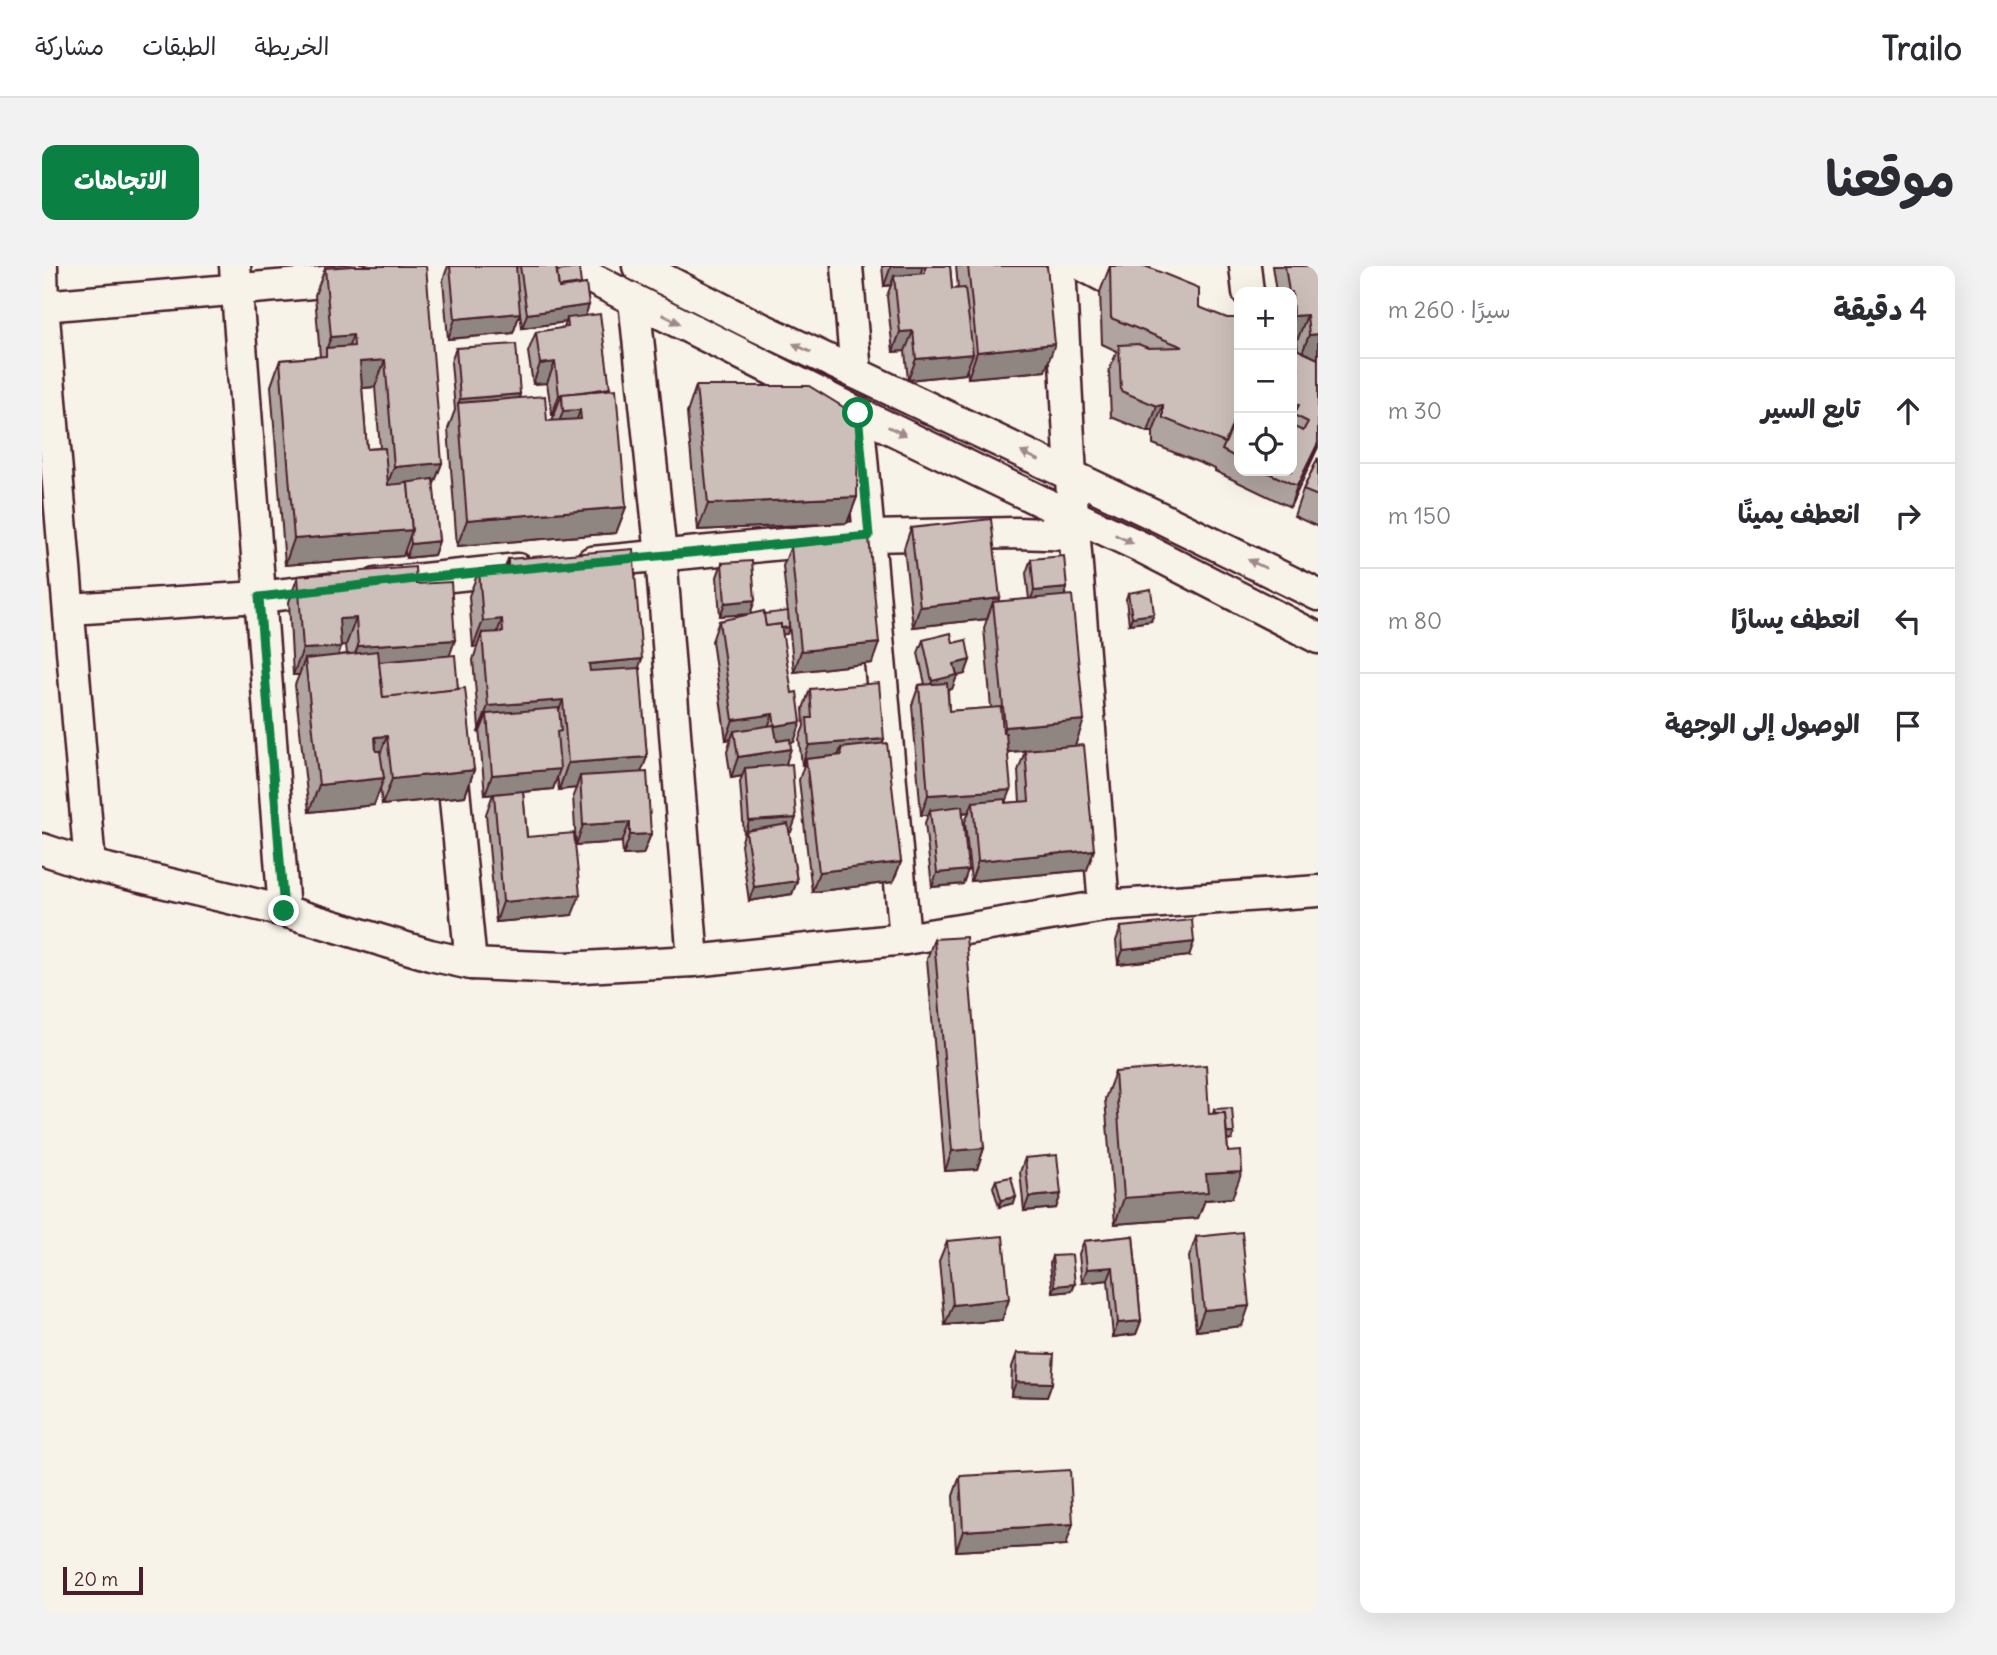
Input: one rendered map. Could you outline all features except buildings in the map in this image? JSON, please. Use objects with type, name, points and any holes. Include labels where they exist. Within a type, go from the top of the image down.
[{"type":"street","points":[[566,266],[858,413],[1059,510],[1074,525]]},
{"type":"street","points":[[638,266],[1318,595]]},
{"type":"street","points":[[847,266],[856,373]]},
{"type":"street","points":[[1060,266],[1074,525],[1104,906]]},
{"type":"street","points":[[1084,266],[1168,310]]},
{"type":"street","points":[[1245,266],[1247,287]]},
{"type":"street","points":[[42,267],[90,865]]},
{"type":"street","points":[[43,305],[236,277],[387,277]]},
{"type":"street","points":[[236,277],[284,911]]},
{"type":"street","points":[[634,300],[662,555],[693,961]]},
{"type":"street","points":[[858,413],[905,939]]},
{"type":"street","points":[[69,609],[259,597],[433,577],[869,536],[1016,533],[1074,525],[1143,548],[1318,638]]},
{"type":"street","points":[[448,729],[471,964]]},
{"type":"street","points":[[42,849],[90,865],[284,911],[430,955],[471,964],[565,968],[693,961],[905,939],[1104,906],[1318,891]]},
{"type":"route","points":[[284,911],[259,597],[433,577],[869,536],[858,413]]}]
